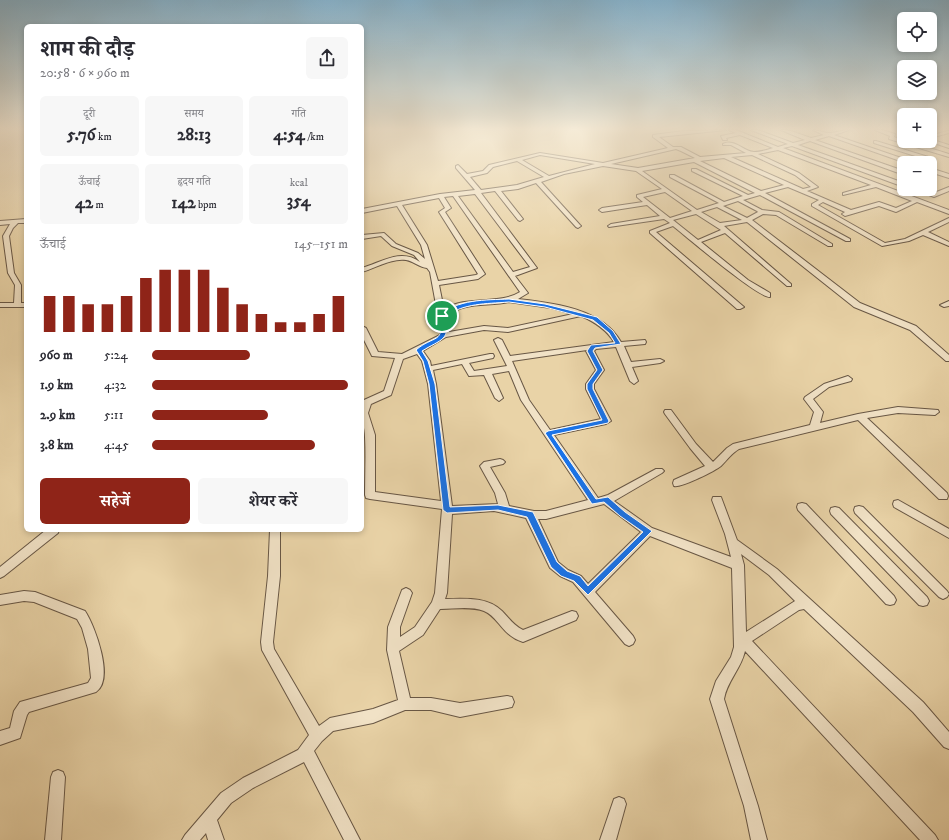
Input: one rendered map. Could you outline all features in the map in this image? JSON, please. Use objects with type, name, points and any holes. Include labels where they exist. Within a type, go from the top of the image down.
[{"type":"street","points":[[460,169],[479,192],[534,268],[511,275]]},
{"type":"street","points":[[466,176],[486,172],[488,169]]},
{"type":"street","points":[[534,169],[549,178]]},
{"type":"street","points":[[364,211],[440,196],[498,191],[585,169]]},
{"type":"street","points":[[632,169],[643,169]]},
{"type":"street","points":[[714,169],[759,194],[806,215],[848,240]]},
{"type":"street","points":[[752,169],[850,212]]},
{"type":"street","points":[[786,169],[802,177],[815,188],[802,191]]},
{"type":"street","points":[[832,169],[949,212]]},
{"type":"street","points":[[859,169],[897,183]]},
{"type":"street","points":[[638,170],[697,212],[719,225],[789,284]]},
{"type":"street","points":[[694,170],[748,197]]},
{"type":"street","points":[[769,177],[792,172]]},
{"type":"street","points":[[937,172],[949,176]]},
{"type":"street","points":[[672,176],[747,220],[857,305],[913,328],[924,335],[949,359]]},
{"type":"street","points":[[536,182],[578,226]]},
{"type":"street","points":[[611,226],[669,220],[788,185]]},
{"type":"street","points":[[845,194],[875,186]]},
{"type":"street","points":[[937,193],[949,189]]},
{"type":"street","points":[[666,190],[639,195],[647,203],[746,281],[767,295]]},
{"type":"street","points":[[498,191],[520,218]]},
{"type":"street","points":[[454,194],[524,293],[509,300]]},
{"type":"street","points":[[436,284],[478,277],[482,274],[442,212],[448,208],[440,196]]},
{"type":"street","points":[[739,200],[761,212],[775,212],[830,245]]},
{"type":"street","points":[[823,200],[814,205],[884,245],[907,240],[949,220]]},
{"type":"street","points":[[834,217],[879,204],[896,210],[916,201]]},
{"type":"street","points":[[602,210],[647,203]]},
{"type":"street","points":[[399,204],[424,245],[436,284],[446,330],[444,334]]},
{"type":"street","points":[[719,225],[747,220],[761,212]]},
{"type":"street","points":[[669,220],[652,232],[740,307]]},
{"type":"street","points":[[0,223],[24,221]]},
{"type":"street","points":[[16,222],[3,236],[11,273],[18,285],[17,305]]},
{"type":"street","points":[[697,242],[725,231]]},
{"type":"street","points":[[922,232],[949,244]]},
{"type":"street","points":[[364,237],[382,234],[394,245],[416,254],[431,267]]},
{"type":"street","points":[[364,269],[402,258],[410,259],[420,265],[431,267]]},
{"type":"street","points":[[442,316],[452,308],[509,300],[545,305],[595,318],[611,332],[618,344],[634,381]]},
{"type":"street","points":[[1,307],[24,305]]},
{"type":"street","points":[[364,332],[375,354],[401,356],[418,350],[444,334],[484,328],[508,330],[581,314]]},
{"type":"street","points":[[498,340],[508,359],[525,400],[594,502]]},
{"type":"street","points":[[508,359],[593,347],[642,342]]},
{"type":"street","points":[[548,433],[606,421],[590,389],[590,384],[600,370],[591,355],[590,351],[593,347]]},
{"type":"street","points":[[394,648],[420,631],[437,604],[441,593],[447,508],[432,384],[428,369],[418,350]]},
{"type":"street","points":[[364,411],[367,402],[388,393],[397,360],[401,356]]},
{"type":"street","points":[[428,369],[490,356]]},
{"type":"street","points":[[464,361],[472,374],[512,368]]},
{"type":"street","points":[[627,365],[660,361]]},
{"type":"street","points":[[486,372],[499,398]]},
{"type":"street","points":[[814,427],[820,412],[809,402],[809,398],[836,381],[848,380]]},
{"type":"street","points":[[678,483],[712,467],[736,446],[814,427],[898,410],[935,412]]},
{"type":"street","points":[[668,412],[693,446],[712,467]]},
{"type":"street","points":[[364,417],[370,435],[370,495],[447,508],[504,508],[530,514],[546,515],[620,494],[659,471]]},
{"type":"street","points":[[860,417],[943,496]]},
{"type":"street","points":[[500,462],[487,464],[485,466],[500,493],[504,508]]},
{"type":"street","points":[[605,499],[623,514],[648,531],[738,565]]},
{"type":"street","points":[[717,500],[732,542],[738,565],[741,638],[739,653],[721,685],[717,699],[751,806],[760,840]]},
{"type":"street","points":[[898,504],[949,534]]},
{"type":"street","points":[[802,507],[890,600]]},
{"type":"street","points":[[859,510],[943,594]]},
{"type":"street","points":[[835,511],[923,601]]},
{"type":"street","points":[[530,514],[554,565],[564,573],[577,579],[629,640]]},
{"type":"street","points":[[588,592],[648,531]]},
{"type":"street","points":[[0,573],[51,532]]},
{"type":"street","points":[[275,532],[274,576],[267,642],[268,650],[317,736]]},
{"type":"street","points":[[732,542],[772,572],[918,707],[949,742]]},
{"type":"street","points":[[405,704],[393,653],[394,627],[406,593]]},
{"type":"street","points":[[0,600],[24,596],[35,597],[81,615],[86,620],[92,640],[97,678],[95,685],[88,689],[25,707],[22,711],[15,733],[0,738]]},
{"type":"street","points":[[437,604],[485,606],[495,612],[517,634],[523,636],[572,616]]},
{"type":"street","points":[[741,638],[796,605],[806,604]]},
{"type":"street","points":[[741,638],[930,840]]},
{"type":"street","points":[[190,840],[221,803],[234,792],[307,752],[317,736],[326,727],[336,722],[373,716],[405,704],[431,704],[460,710],[507,702]]},
{"type":"street","points":[[307,752],[352,840]]},
{"type":"street","points":[[53,840],[58,777]]},
{"type":"street","points":[[608,840],[618,804]]},
{"type":"street","points":[[209,817],[216,840]]},
{"type":"route","points":[[509,300],[545,305],[595,318],[611,332],[618,344],[593,347],[590,351],[600,370],[590,384],[590,389],[606,421],[548,433],[594,502],[605,499],[630,520],[648,531],[588,592],[577,579],[564,573],[554,565],[530,514],[504,508],[486,507],[447,510],[432,384],[426,361],[418,350],[443,336],[446,330],[442,316],[452,308],[480,302],[509,300]]}]
